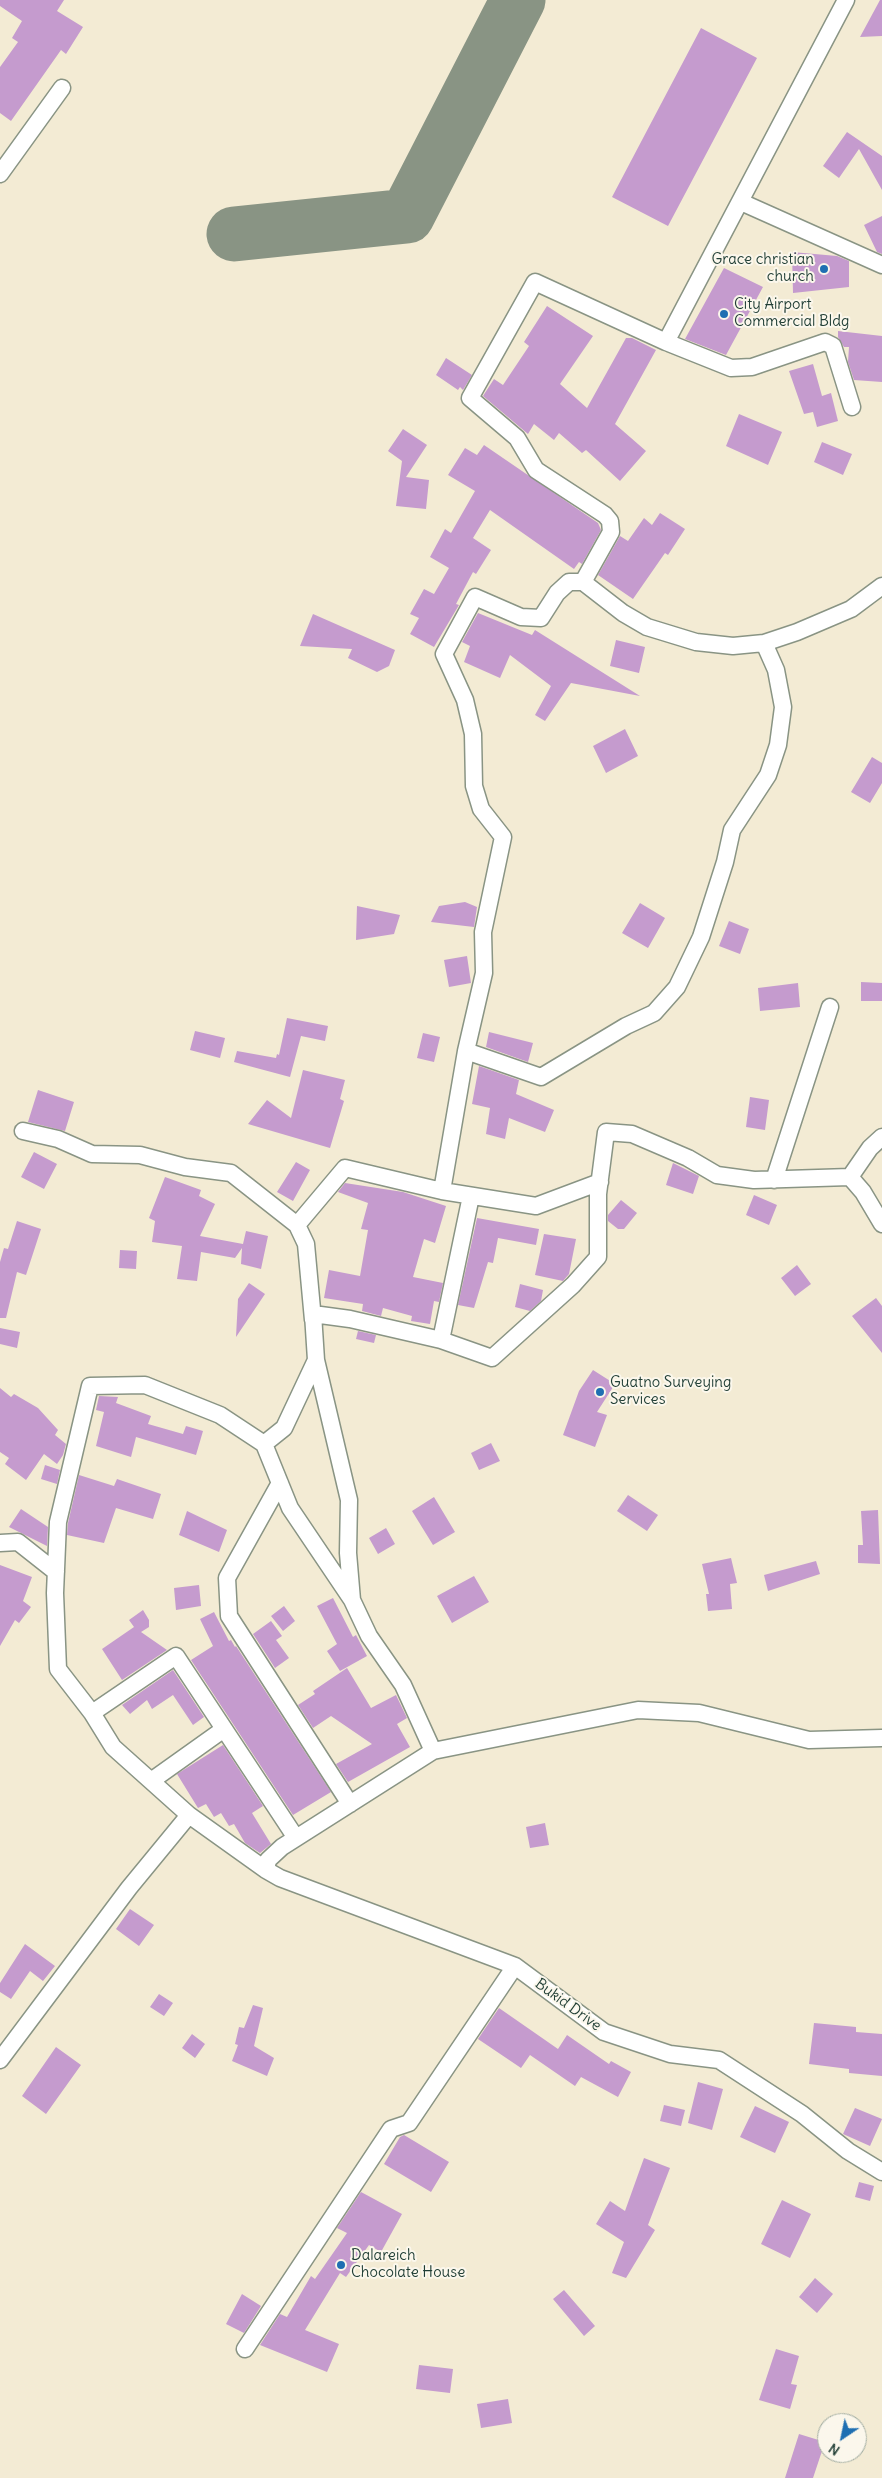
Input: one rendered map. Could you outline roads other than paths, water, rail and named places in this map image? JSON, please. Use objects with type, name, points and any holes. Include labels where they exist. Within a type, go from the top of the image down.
[{"type":"street","points":[[666,342],[846,0]]},
{"type":"street","points":[[0,174],[62,88]]},
{"type":"street","points":[[741,202],[882,265]]},
{"type":"street","points":[[583,582],[611,532],[610,521],[605,515],[536,470],[516,438],[470,398],[534,282],[666,342],[732,368],[752,367],[825,342],[834,346],[852,407]]},
{"type":"street","points":[[442,1191],[466,1051],[484,972],[483,932],[503,837],[481,809],[474,786],[473,734],[465,700],[444,654],[475,597],[521,617],[541,618],[558,593],[569,582],[583,582],[623,613],[647,627],[696,642],[733,646],[764,643],[852,610],[882,586]]},
{"type":"street","points":[[466,1051],[541,1077],[626,1026],[654,1013],[677,987],[701,937],[725,862],[732,830],[768,775],[778,745],[783,707],[776,670],[764,643]]},
{"type":"street","points":[[774,1180],[830,1006]]},
{"type":"street","points":[[23,1131],[58,1139],[92,1154],[140,1155],[185,1167],[231,1173],[297,1225],[306,1244],[316,1360],[349,1500],[348,1553],[352,1600]]},
{"type":"street","points":[[314,1320],[313,1314],[350,1319],[441,1340],[492,1358],[573,1285],[598,1257],[600,1182],[606,1132],[632,1134],[688,1158],[717,1175],[754,1180],[850,1177]]},
{"type":"street","points":[[850,1177],[870,1148],[882,1137]]},
{"type":"street","points":[[297,1225],[345,1168],[442,1191],[536,1206],[600,1182]]},
{"type":"street","points":[[850,1177],[863,1192],[882,1224]]},
{"type":"street","points":[[441,1340],[471,1196]]},
{"type":"street","points":[[316,1360],[284,1428],[264,1444],[290,1508],[352,1600],[369,1636],[403,1685],[433,1751]]},
{"type":"street","name":"Bukid Drive","points":[[264,1444],[220,1415],[145,1385],[90,1386],[58,1522],[56,1572],[58,1668],[92,1714],[113,1747],[189,1815],[280,1878],[515,1966],[604,2032],[670,2054],[719,2060],[802,2114],[848,2151],[882,2172]]},
{"type":"street","points":[[280,1483],[227,1578],[229,1616],[350,1804]]},
{"type":"street","points":[[0,1543],[18,1542],[56,1572]]},
{"type":"street","points":[[92,1714],[176,1656],[296,1838]]},
{"type":"street","points":[[266,1870],[268,1860],[296,1838],[433,1751],[638,1710],[699,1713],[809,1740],[882,1738]]},
{"type":"street","points":[[151,1781],[224,1729]]},
{"type":"street","points":[[0,2060],[129,1888],[189,1815]]},
{"type":"street","points":[[245,2349],[391,2129],[409,2123],[515,1966]]},
{"type":"place","name":"Grace christian church","points":[[824,269]]},
{"type":"place","name":"City Airport Commercial Bldg","points":[[724,314]]},
{"type":"place","name":"Guatno Surveying Services","points":[[600,1392]]},
{"type":"place","name":"Dalareich Chocolate House","points":[[341,2265]]}]
